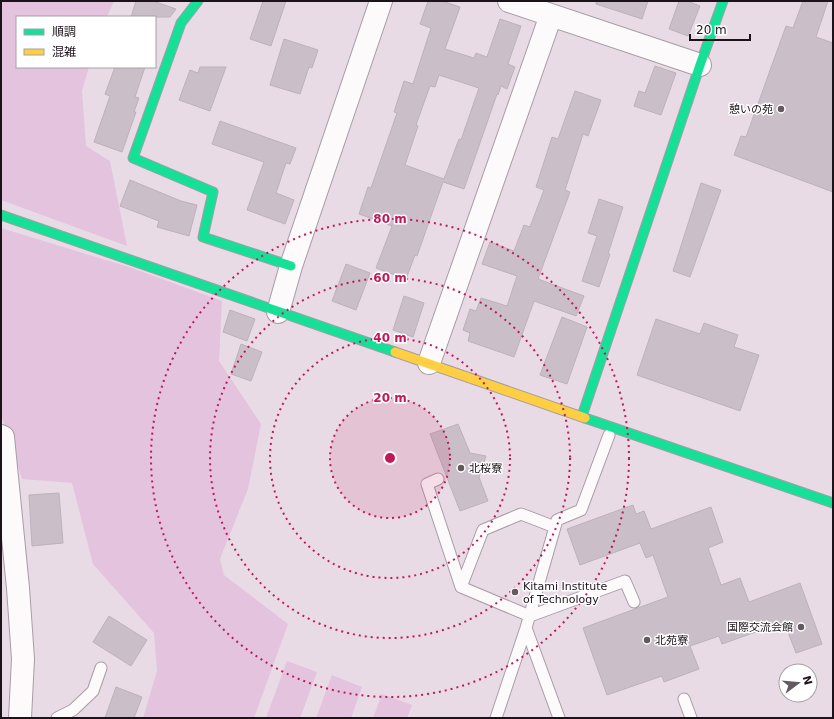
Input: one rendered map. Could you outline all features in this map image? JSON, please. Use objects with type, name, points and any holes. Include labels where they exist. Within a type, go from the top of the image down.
[{"type":"street","points":[[198,1],[181,23],[132,158],[213,192],[203,237],[291,266]]},
{"type":"street","points":[[278,312],[291,266],[381,1]]},
{"type":"street","points":[[509,1],[700,65]]},
{"type":"street","points":[[582,416],[723,1]]},
{"type":"street","points":[[429,364],[551,16]]},
{"type":"street","points":[[1,215],[833,503]]},
{"type":"street","points":[[1,436],[3,437],[10,585],[23,658],[20,718]]},
{"type":"lane","points":[[496,718],[530,616],[557,520],[581,510],[609,435]]},
{"type":"lane","points":[[438,479],[427,484],[461,586],[530,616],[625,581],[634,602]]},
{"type":"lane","points":[[461,586],[483,530],[521,514],[555,527]]},
{"type":"lane","points":[[526,628],[559,718]]},
{"type":"lane","points":[[57,718],[73,710],[93,691],[102,668]]},
{"type":"lane","points":[[684,699],[691,718]]},
{"type":"shaded area","points":[[1,1],[114,1],[107,16],[16,16],[16,68],[89,68],[82,91],[86,146],[110,161],[127,246],[1,200]]},
{"type":"shaded area","points":[[1,228],[132,268],[222,301],[219,361],[261,424],[248,489],[220,559],[224,575],[288,624],[254,718],[143,718],[157,671],[154,633],[93,564],[72,483],[22,479],[1,414]]},
{"type":"shaded area","points":[[287,661],[317,672],[300,718],[266,718]]},
{"type":"shaded area","points":[[332,675],[362,687],[351,718],[316,718]]},
{"type":"shaded area","points":[[382,694],[412,705],[407,718],[373,718]]},
{"type":"building","points":[[136,1],[153,1],[176,9],[170,17],[131,16]]},
{"type":"building","points":[[263,1],[286,1],[271,46],[250,39]]},
{"type":"building","points":[[428,1],[442,1],[460,7],[445,49],[474,58],[476,53],[487,57],[500,19],[521,26],[508,64],[515,67],[507,89],[501,86],[498,95],[497,94],[464,189],[443,182],[417,256],[415,255],[406,279],[376,268],[392,226],[359,214],[368,187],[371,188],[397,113],[394,112],[404,81],[413,84],[431,28],[420,24]],"holes":[[[439,75],[479,88],[461,140],[459,139],[444,179],[405,165],[418,126],[416,125],[430,86],[435,87]]]},
{"type":"building","points":[[596,1],[648,1],[642,19],[596,4]]},
{"type":"building","points":[[679,1],[687,1],[700,6],[688,36],[669,29]]},
{"type":"building","name":"憩いの苑","points":[[803,1],[828,1],[816,37],[833,43],[833,192],[734,155],[741,136],[746,137],[786,26],[793,28]]},
{"type":"building","points":[[284,39],[318,50],[312,68],[309,67],[300,94],[270,85]]},
{"type":"building","points":[[655,66],[676,73],[661,115],[634,106],[639,91],[645,93]]},
{"type":"building","points":[[200,67],[226,67],[210,111],[179,100],[190,70],[198,73]]},
{"type":"building","points":[[115,68],[145,68],[135,97],[139,98],[134,112],[136,112],[122,152],[94,142],[110,96],[105,94]]},
{"type":"building","points":[[575,91],[601,100],[588,136],[583,134],[565,190],[570,192],[538,279],[584,296],[576,316],[534,301],[514,357],[468,341],[470,333],[463,330],[470,309],[476,311],[481,298],[507,306],[517,276],[482,264],[490,242],[514,251],[524,225],[530,227],[544,190],[536,187],[552,137],[558,139]]},
{"type":"building","points":[[220,121],[296,148],[290,164],[286,163],[276,193],[294,200],[285,224],[247,210],[264,162],[212,144]]},
{"type":"building","points":[[130,180],[181,201],[197,205],[189,236],[157,227],[159,221],[120,206]]},
{"type":"building","points":[[701,183],[721,190],[690,277],[673,271]]},
{"type":"building","points":[[599,199],[623,207],[599,287],[582,281],[597,236],[588,233]]},
{"type":"building","points":[[346,264],[370,273],[356,310],[332,301]]},
{"type":"building","points":[[404,296],[424,303],[413,337],[393,330]]},
{"type":"building","points":[[230,310],[255,319],[247,341],[223,332]]},
{"type":"building","points":[[562,317],[587,327],[567,384],[540,375]]},
{"type":"building","points":[[656,319],[700,334],[704,323],[738,335],[734,347],[759,355],[740,411],[637,375]]},
{"type":"building","points":[[241,344],[262,352],[251,381],[231,374]]},
{"type":"building","name":"北桜寮","points":[[458,424],[470,453],[486,456],[479,477],[488,501],[460,511],[430,434]]},
{"type":"building","points":[[59,493],[63,543],[32,546],[29,495]]},
{"type":"building","points":[[633,505],[636,514],[644,511],[651,529],[711,507],[723,542],[708,548],[721,585],[740,578],[749,602],[800,583],[822,644],[796,653],[784,622],[722,644],[719,636],[690,646],[699,669],[664,682],[662,676],[607,695],[583,628],[668,597],[653,555],[646,558],[640,543],[580,565],[567,529]]},
{"type":"building","points":[[109,616],[147,640],[131,666],[93,642]]},
{"type":"building","points":[[116,687],[142,697],[134,718],[105,718]]},
{"type":"traffic: fast","points":[[198,1],[181,23],[133,158],[213,192],[203,237],[291,266]]},
{"type":"traffic: fast","points":[[582,416],[723,1]]},
{"type":"traffic: fast","points":[[1,215],[395,352]]},
{"type":"traffic: fast","points":[[585,418],[833,503]]},
{"type":"traffic: slow","points":[[395,352],[585,418]]},
{"type":"place","name":"憩いの苑","points":[[781,109]]},
{"type":"place","name":"北桜寮","points":[[461,468]]},
{"type":"place","name":"Kitami Institute of Technology","points":[[515,592]]},
{"type":"place","name":"国際交流会館","points":[[801,627]]},
{"type":"place","name":"北苑寮","points":[[647,640]]}]
